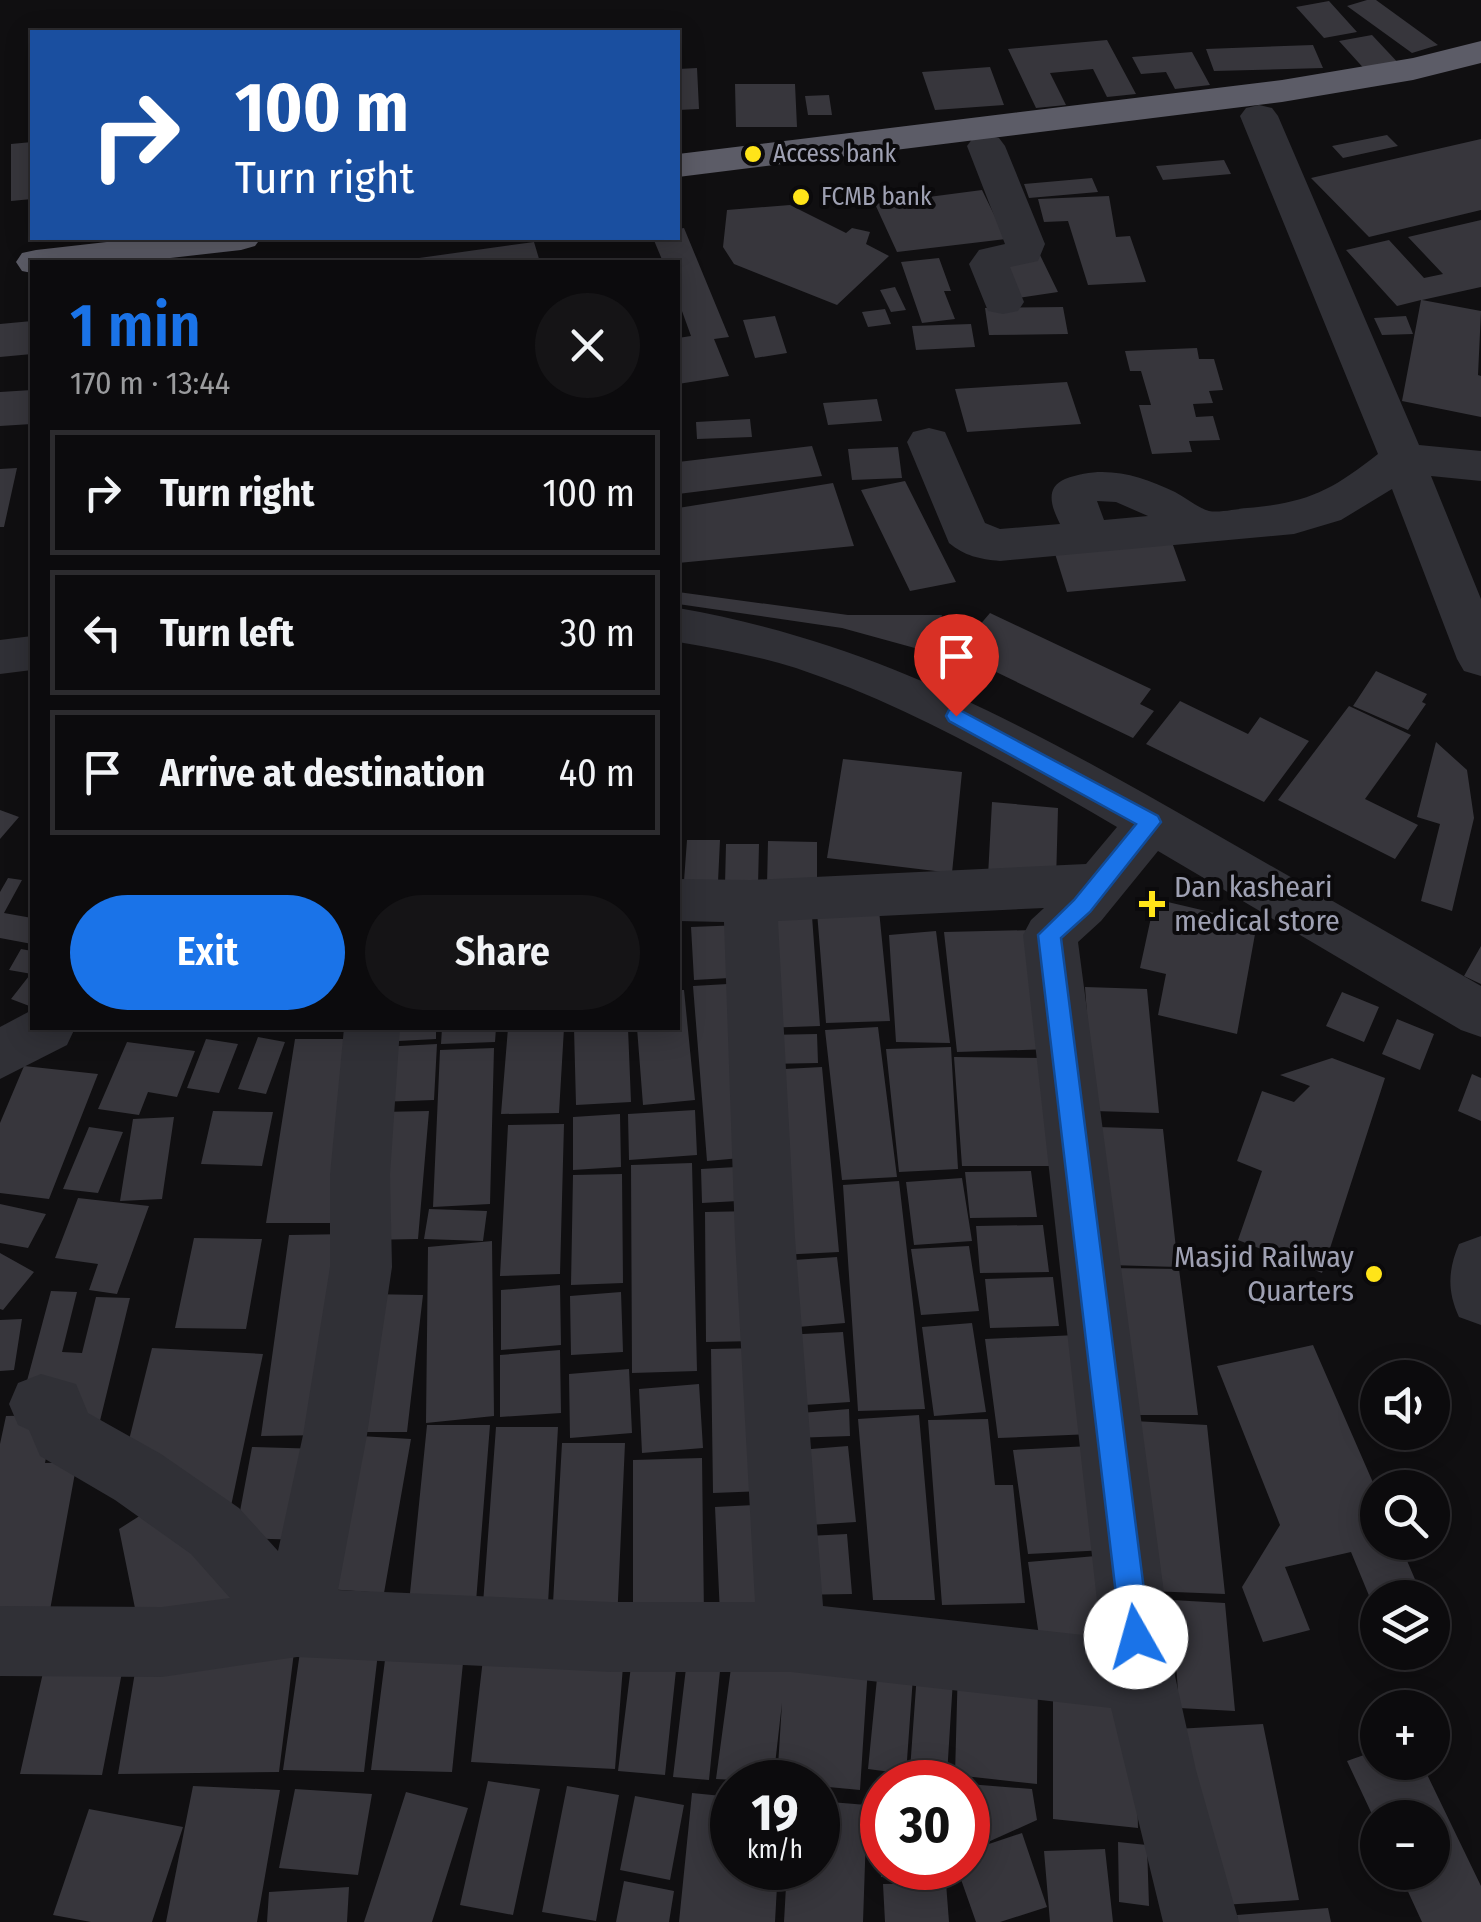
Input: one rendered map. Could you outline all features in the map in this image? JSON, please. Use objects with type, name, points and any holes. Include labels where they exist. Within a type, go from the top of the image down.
[{"type":"highway","points":[[680,166],[1282,91],[1396,72],[1481,52]]},
{"type":"highway","points":[[680,184],[1259,116],[1481,72]]},
{"type":"highway","points":[[0,251],[100,240]]},
{"type":"highway","points":[[59,260],[224,240]]},
{"type":"highway","points":[[0,267],[30,263]]},
{"type":"street","points":[[1259,116],[1481,658]]},
{"type":"street","points":[[986,146],[1025,244],[1024,252],[993,259],[989,264],[1003,302]]},
{"type":"street","points":[[929,442],[965,532],[979,543],[1000,545],[1294,519],[1349,500],[1402,458],[1481,466]]},
{"type":"street","points":[[680,625],[742,633],[835,663],[922,698],[1150,822],[1481,1014]]},
{"type":"street","points":[[0,657],[30,653]]},
{"type":"street","points":[[1150,822],[1100,884],[1050,935],[1140,1676],[1160,1770],[1201,1922]]},
{"type":"street","points":[[680,900],[750,902],[1100,884]]},
{"type":"street","points":[[750,902],[765,1238],[791,1637]]},
{"type":"street","points":[[0,1055],[44,1030]]},
{"type":"street","points":[[297,1623],[335,1435],[361,1267],[360,1175],[372,1030]]},
{"type":"street","points":[[1481,1264],[1481,1297]]},
{"type":"street","points":[[41,1404],[53,1405],[62,1434],[138,1477],[215,1531],[297,1623]]},
{"type":"street","points":[[0,1640],[162,1642],[297,1623],[628,1637],[791,1637],[1140,1676]]},
{"type":"building","points":[[1376,0],[1438,45],[1412,53],[1347,6]]},
{"type":"building","points":[[1329,1],[1357,32],[1324,38],[1296,7]]},
{"type":"building","points":[[1372,35],[1402,67],[1368,73],[1339,41]]},
{"type":"building","points":[[1107,40],[1136,94],[1107,97],[1093,69],[1050,73],[1066,105],[1036,108],[1008,49]]},
{"type":"building","points":[[1313,45],[1323,68],[1214,71],[1206,49]]},
{"type":"building","points":[[1192,52],[1210,85],[1175,89],[1166,72],[1141,74],[1132,57]]},
{"type":"building","points":[[990,67],[1004,105],[935,110],[922,72]]},
{"type":"building","points":[[697,68],[699,109],[680,110],[680,69]]},
{"type":"building","points":[[735,84],[795,84],[797,127],[736,127]]},
{"type":"building","points":[[829,95],[832,115],[808,115],[805,96]]},
{"type":"building","points":[[1387,135],[1398,146],[1343,158],[1332,146]]},
{"type":"building","points":[[1481,139],[1481,210],[1369,237],[1311,178]]},
{"type":"building","points":[[30,142],[30,199],[11,201],[11,144]]},
{"type":"building","points":[[1224,160],[1231,174],[1163,180],[1156,166]]},
{"type":"building","points":[[1092,178],[1098,192],[1029,198],[1024,184]]},
{"type":"building","points":[[982,190],[1006,239],[897,252],[875,204]]},
{"type":"building","points":[[1109,196],[1116,237],[1130,236],[1146,282],[1088,285],[1068,221],[1044,222],[1038,199]]},
{"type":"building","points":[[790,205],[846,233],[852,228],[870,232],[866,244],[889,256],[837,305],[734,264],[723,247],[727,210]]},
{"type":"building","points":[[1481,220],[1481,287],[1422,300],[1481,311],[1481,417],[1402,401],[1421,300],[1397,306],[1346,250],[1389,240],[1424,278],[1443,274],[1408,237]]},
{"type":"building","points":[[684,228],[729,337],[714,339],[729,376],[680,384],[680,338],[691,336],[680,306],[680,260],[662,260],[654,240],[680,240],[680,229]]},
{"type":"building","points":[[534,242],[539,260],[420,260]]},
{"type":"building","points":[[1040,255],[1058,292],[1018,298],[1000,260]]},
{"type":"building","points":[[939,258],[951,291],[944,291],[955,319],[922,323],[901,262]]},
{"type":"building","points":[[895,287],[906,310],[891,312],[880,290]]},
{"type":"building","points":[[1063,307],[1068,334],[989,335],[985,308]]},
{"type":"building","points":[[885,309],[891,324],[868,327],[862,312]]},
{"type":"building","points":[[775,316],[787,353],[755,358],[743,320]]},
{"type":"building","points":[[1406,316],[1413,334],[1382,335],[1374,318]]},
{"type":"building","points":[[30,321],[30,354],[0,357],[0,324]]},
{"type":"building","points":[[971,324],[975,347],[916,350],[912,326]]},
{"type":"building","points":[[1197,348],[1199,359],[1214,359],[1223,390],[1209,391],[1213,403],[1193,404],[1196,417],[1213,416],[1220,440],[1189,441],[1192,452],[1152,454],[1139,405],[1151,405],[1141,371],[1130,371],[1125,351]]},
{"type":"building","points":[[1067,382],[1081,424],[967,432],[955,389]]},
{"type":"building","points":[[30,390],[30,424],[0,426],[0,392]]},
{"type":"building","points":[[877,399],[882,421],[828,425],[823,403]]},
{"type":"building","points":[[750,419],[752,437],[697,439],[696,422]]},
{"type":"building","points":[[812,446],[822,476],[680,494],[680,462]]},
{"type":"building","points":[[898,447],[902,478],[852,480],[848,449]]},
{"type":"building","points":[[17,468],[4,527],[0,527],[0,469]]},
{"type":"building","points":[[905,481],[956,582],[910,591],[861,490]]},
{"type":"building","points":[[833,483],[854,546],[680,563],[680,508]]},
{"type":"building","points":[[1169,534],[1186,581],[1067,592],[1052,544]]},
{"type":"building","points":[[680,592],[848,615],[942,615],[933,653],[842,628],[680,604]]},
{"type":"building","points":[[990,613],[1151,689],[1140,704],[1154,711],[1133,738],[942,646],[964,620],[978,627]]},
{"type":"building","points":[[1376,671],[1427,694],[1422,702],[1426,704],[1408,730],[1353,706]]},
{"type":"building","points":[[1180,701],[1248,734],[1260,717],[1309,741],[1264,802],[1146,744]]},
{"type":"building","points":[[1349,706],[1411,735],[1365,799],[1418,825],[1395,859],[1278,800]]},
{"type":"building","points":[[1436,742],[1467,770],[1474,818],[1452,911],[1421,901],[1440,824],[1417,817]]},
{"type":"building","points":[[843,759],[962,772],[952,873],[827,858]]},
{"type":"building","points":[[992,802],[1058,808],[1056,882],[988,876]]},
{"type":"building","points":[[0,810],[19,817],[0,839]]},
{"type":"building","points":[[687,840],[720,840],[718,882],[684,881]]},
{"type":"building","points":[[768,841],[817,842],[817,885],[767,885]]},
{"type":"building","points":[[726,844],[759,844],[758,886],[725,885]]},
{"type":"building","points":[[8,878],[22,880],[4,913],[30,918],[30,944],[0,938],[0,892]]},
{"type":"building","points":[[1155,899],[1257,923],[1237,1034],[1158,1015],[1166,974],[1140,968]]},
{"type":"building","points":[[879,910],[890,1021],[826,1023],[817,912]]},
{"type":"building","points":[[812,916],[820,1026],[761,1028],[756,918]]},
{"type":"building","points":[[742,925],[747,977],[694,980],[691,927]]},
{"type":"building","points":[[1034,930],[1052,1049],[957,1052],[944,932]]},
{"type":"building","points":[[936,931],[950,1043],[896,1042],[889,935]]},
{"type":"building","points":[[1481,946],[1481,984],[1464,976]]},
{"type":"building","points":[[21,949],[30,951],[30,974],[9,970]]},
{"type":"building","points":[[29,976],[30,976],[30,1006],[11,999]]},
{"type":"building","points":[[745,983],[752,1157],[707,1161],[693,986]]},
{"type":"building","points":[[1085,987],[1147,989],[1159,1113],[1094,1111]]},
{"type":"building","points":[[680,990],[684,990],[695,1100],[643,1105],[637,1030],[680,1030]]},
{"type":"building","points":[[1342,992],[1379,1007],[1364,1042],[1326,1026]]},
{"type":"building","points":[[1397,1019],[1434,1034],[1420,1070],[1382,1054]]},
{"type":"building","points":[[878,1027],[897,1177],[842,1180],[825,1030]]},
{"type":"building","points":[[283,1030],[356,1030],[355,1032]]},
{"type":"building","points":[[381,1030],[436,1030],[436,1039],[380,1042]]},
{"type":"building","points":[[442,1030],[496,1030],[495,1042],[441,1044]]},
{"type":"building","points":[[508,1030],[564,1030],[559,1113],[501,1114]]},
{"type":"building","points":[[574,1030],[628,1030],[631,1102],[576,1105]]},
{"type":"building","points":[[817,1034],[818,1063],[767,1064],[765,1035]]},
{"type":"building","points":[[258,1037],[285,1042],[266,1094],[238,1089]]},
{"type":"building","points":[[206,1039],[238,1044],[219,1093],[187,1088]]},
{"type":"building","points":[[295,1039],[366,1039],[341,1223],[266,1223]]},
{"type":"building","points":[[127,1042],[195,1051],[177,1097],[148,1092],[139,1115],[98,1109]]},
{"type":"building","points":[[437,1044],[434,1100],[378,1102],[381,1047]]},
{"type":"building","points":[[951,1047],[958,1169],[899,1172],[886,1049]]},
{"type":"building","points":[[494,1048],[490,1204],[433,1207],[440,1050]]},
{"type":"building","points":[[954,1057],[1048,1058],[1059,1166],[962,1166]]},
{"type":"building","points":[[1332,1058],[1385,1078],[1322,1273],[1238,1240],[1262,1171],[1237,1161],[1262,1091],[1294,1102],[1310,1086],[1280,1075]]},
{"type":"building","points":[[24,1066],[98,1074],[49,1199],[0,1193],[0,1123]]},
{"type":"building","points":[[822,1067],[839,1252],[779,1255],[766,1070]]},
{"type":"building","points":[[1472,1074],[1481,1078],[1481,1121],[1458,1111]]},
{"type":"building","points":[[695,1110],[697,1155],[629,1160],[628,1114]]},
{"type":"building","points":[[213,1111],[273,1112],[262,1166],[201,1164]]},
{"type":"building","points":[[429,1111],[418,1239],[366,1240],[380,1112]]},
{"type":"building","points":[[620,1114],[621,1167],[573,1170],[573,1117]]},
{"type":"building","points":[[174,1117],[162,1199],[120,1201],[133,1119]]},
{"type":"building","points":[[564,1124],[560,1274],[500,1276],[508,1125]]},
{"type":"building","points":[[89,1127],[123,1132],[98,1193],[63,1189]]},
{"type":"building","points":[[1098,1127],[1163,1129],[1178,1267],[1109,1265]]},
{"type":"building","points":[[692,1163],[697,1371],[632,1373],[631,1165]]},
{"type":"building","points":[[754,1166],[756,1200],[702,1203],[701,1169]]},
{"type":"building","points":[[1031,1171],[1037,1217],[970,1218],[965,1172]]},
{"type":"building","points":[[622,1174],[623,1283],[571,1285],[573,1175]]},
{"type":"building","points":[[962,1178],[972,1241],[914,1245],[906,1182]]},
{"type":"building","points":[[899,1181],[925,1409],[858,1411],[843,1185]]},
{"type":"building","points":[[78,1198],[149,1206],[117,1294],[89,1290],[98,1264],[55,1258]]},
{"type":"building","points":[[0,1204],[46,1214],[28,1248],[0,1243]]},
{"type":"building","points":[[429,1209],[487,1211],[483,1241],[424,1239]]},
{"type":"building","points":[[754,1211],[757,1341],[706,1342],[705,1212]]},
{"type":"building","points":[[1043,1225],[1049,1272],[980,1273],[976,1226]]},
{"type":"building","points":[[351,1234],[327,1435],[261,1436],[289,1235]]},
{"type":"building","points":[[194,1238],[262,1239],[246,1329],[175,1328]]},
{"type":"building","points":[[492,1241],[494,1416],[426,1423],[428,1247]]},
{"type":"building","points":[[969,1246],[979,1311],[921,1315],[911,1249]]},
{"type":"building","points":[[0,1253],[34,1272],[3,1310],[0,1309]]},
{"type":"building","points":[[837,1257],[845,1323],[786,1328],[780,1261]]},
{"type":"building","points":[[1109,1268],[1179,1269],[1198,1415],[1126,1415]]},
{"type":"building","points":[[1053,1277],[1059,1326],[990,1328],[985,1279]]},
{"type":"building","points":[[560,1285],[561,1345],[501,1350],[501,1290]]},
{"type":"building","points":[[51,1291],[77,1292],[62,1352],[82,1353],[96,1297],[130,1298],[98,1429],[24,1392]]},
{"type":"building","points":[[621,1292],[623,1352],[571,1355],[570,1296]]},
{"type":"building","points":[[365,1294],[423,1295],[407,1432],[345,1432]]},
{"type":"building","points":[[22,1319],[14,1370],[0,1371],[0,1320]]},
{"type":"building","points":[[972,1323],[986,1412],[934,1416],[922,1327]]},
{"type":"building","points":[[843,1332],[850,1402],[789,1406],[783,1335]]},
{"type":"building","points":[[1077,1335],[1092,1434],[998,1438],[985,1339]]},
{"type":"building","points":[[1313,1345],[1368,1470],[1360,1470],[1360,1560],[1407,1560],[1415,1580],[1363,1580],[1351,1552],[1285,1567],[1310,1630],[1263,1642],[1242,1587],[1280,1525],[1217,1366]]},
{"type":"building","points":[[152,1348],[263,1354],[231,1506],[126,1452]]},
{"type":"building","points":[[762,1348],[767,1491],[713,1493],[711,1349]]},
{"type":"building","points":[[560,1350],[561,1413],[500,1417],[500,1355]]},
{"type":"building","points":[[629,1369],[632,1433],[570,1438],[569,1374]]},
{"type":"building","points":[[699,1384],[703,1448],[642,1453],[639,1389]]},
{"type":"building","points":[[849,1409],[850,1436],[792,1438],[789,1414]]},
{"type":"building","points":[[54,1415],[45,1463],[77,1462],[48,1621],[0,1622],[0,1444],[6,1416]]},
{"type":"building","points":[[919,1415],[935,1600],[873,1600],[858,1419]]},
{"type":"building","points":[[988,1419],[995,1485],[1013,1485],[1025,1603],[942,1605],[928,1420]]},
{"type":"building","points":[[1134,1421],[1207,1425],[1225,1594],[1149,1591]]},
{"type":"building","points":[[427,1425],[490,1425],[476,1602],[409,1603]]},
{"type":"building","points":[[496,1427],[558,1427],[548,1604],[483,1604]]},
{"type":"building","points":[[343,1435],[411,1439],[384,1593],[313,1588]]},
{"type":"building","points":[[562,1443],[625,1443],[617,1622],[552,1621]]},
{"type":"building","points":[[848,1446],[856,1522],[793,1526],[786,1451]]},
{"type":"building","points":[[1090,1446],[1107,1550],[1028,1554],[1013,1450]]},
{"type":"building","points":[[252,1447],[322,1449],[306,1540],[235,1538]]},
{"type":"building","points":[[702,1458],[704,1616],[633,1618],[633,1460]]},
{"type":"building","points":[[160,1503],[252,1601],[139,1628],[119,1529]]},
{"type":"building","points":[[771,1504],[777,1611],[720,1614],[715,1507]]},
{"type":"building","points":[[847,1534],[852,1594],[792,1595],[788,1537]]},
{"type":"building","points":[[1107,1555],[1123,1636],[1039,1636],[1028,1562]]},
{"type":"building","points":[[1172,1600],[1225,1603],[1235,1711],[1179,1708]]},
{"type":"building","points":[[294,1652],[279,1772],[118,1774],[138,1654]]},
{"type":"building","points":[[300,1652],[378,1653],[364,1772],[283,1770]]},
{"type":"building","points":[[386,1652],[464,1653],[452,1772],[371,1770]]},
{"type":"building","points":[[733,1653],[868,1667],[860,1790],[840,1788],[840,1760],[778,1760],[782,1703],[776,1760],[719,1760]]},
{"type":"building","points":[[47,1655],[125,1657],[102,1775],[20,1774]]},
{"type":"building","points":[[879,1658],[914,1663],[907,1760],[869,1760]]},
{"type":"building","points":[[483,1659],[623,1666],[615,1769],[471,1762]]},
{"type":"building","points":[[918,1659],[954,1664],[948,1760],[911,1760]]},
{"type":"building","points":[[958,1665],[1038,1673],[1037,1784],[990,1779],[990,1760],[955,1760]]},
{"type":"building","points":[[631,1666],[676,1670],[665,1775],[618,1771]]},
{"type":"building","points":[[686,1668],[720,1671],[709,1780],[673,1777]]},
{"type":"building","points":[[1053,1694],[1135,1702],[1138,1828],[1053,1819]]},
{"type":"building","points":[[1263,1724],[1299,1900],[1208,1906],[1176,1729]]},
{"type":"building","points":[[1360,1756],[1360,1780],[1430,1780],[1439,1800],[1365,1800],[1347,1761]]},
{"type":"building","points":[[488,1781],[540,1789],[513,1915],[460,1905]]},
{"type":"building","points":[[193,1786],[280,1790],[257,1922],[166,1922]]},
{"type":"building","points":[[567,1786],[619,1795],[596,1921],[542,1912]]},
{"type":"building","points":[[990,1786],[1032,1789],[1037,1820],[990,1841]]},
{"type":"building","points":[[295,1789],[372,1794],[358,1875],[279,1868]]},
{"type":"building","points":[[406,1792],[468,1808],[432,1922],[364,1922]]},
{"type":"building","points":[[692,1793],[710,1795],[710,1890],[777,1890],[775,1922],[679,1922]]},
{"type":"building","points":[[635,1796],[684,1805],[670,1880],[620,1870]]},
{"type":"building","points":[[840,1803],[860,1804],[863,1922],[784,1922],[786,1890],[840,1890]]},
{"type":"building","points":[[89,1809],[183,1827],[152,1922],[91,1922],[53,1915]]},
{"type":"building","points":[[1450,1822],[1481,1886],[1481,1922],[1422,1922],[1407,1890],[1450,1890]]},
{"type":"building","points":[[1022,1833],[1047,1907],[1000,1922],[976,1922],[965,1890],[990,1890],[990,1844]]},
{"type":"building","points":[[1118,1842],[1147,1845],[1149,1906],[1119,1902]]},
{"type":"building","points":[[1105,1849],[1113,1922],[1050,1922],[1044,1851]]},
{"type":"building","points":[[624,1881],[674,1891],[669,1922],[616,1922]]},
{"type":"building","points":[[349,1887],[347,1922],[267,1922],[269,1892]]},
{"type":"building","points":[[883,1890],[947,1890],[949,1922],[885,1922]]},
{"type":"building","points":[[1328,1908],[1331,1922],[1238,1922],[1237,1915]]},
{"type":"place","name":"Access bank","points":[[753,154]]},
{"type":"place","name":"FCMB bank","points":[[801,197]]},
{"type":"place","name":"Dan kasheari medical store","points":[[1152,904]]},
{"type":"place","name":"Masjid Railway Quarters","points":[[1374,1274]]},
{"type":"route","points":[[956,716],[1150,822],[1082,906],[1050,935],[1136,1637]]}]
